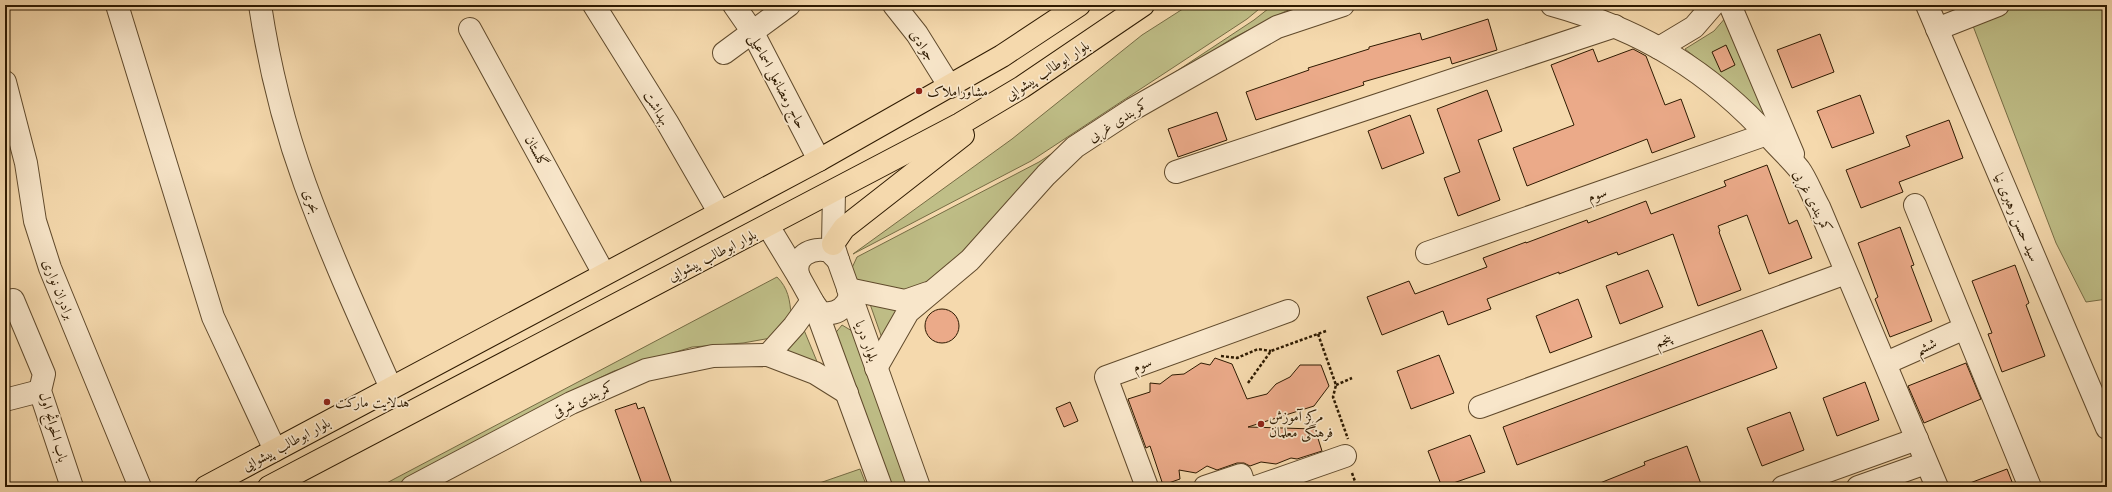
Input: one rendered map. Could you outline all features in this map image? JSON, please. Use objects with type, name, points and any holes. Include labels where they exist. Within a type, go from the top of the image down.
[{"type":"highway","name":"بلوار ابوطالب پیشوایی","points":[[206,487],[819,160],[950,87],[1002,56],[1079,5]]},
{"type":"highway","name":"بلوار ابوطالب پیشوایی","points":[[270,487],[405,415],[834,192],[960,124],[1029,83],[1143,5]]},
{"type":"highway","points":[[836,252],[844,228],[1029,83]]},
{"type":"highway","points":[[391,388],[405,415]]},
{"type":"street","points":[[118,5],[213,317],[275,450]]},
{"type":"street","name":"بحری","points":[[260,5],[278,96],[305,184],[350,295],[391,388]]},
{"type":"street","name":"بهداشت","points":[[594,5],[667,122],[719,212]]},
{"type":"street","name":"حاج رمضانعلی اسماعیلی","points":[[734,5],[752,31],[819,160]]},
{"type":"street","name":"جوادی","points":[[894,5],[917,34],[950,87]]},
{"type":"street","name":"کمربندی غربی","points":[[876,368],[908,312],[970,260],[1046,175],[1075,147],[1133,109],[1278,27],[1343,5]]},
{"type":"street","name":"کمربندی غربی","points":[[1552,5],[1591,16],[1635,34],[1698,71],[1749,114],[1800,170],[1819,207],[1846,274],[1886,363],[1936,487]]},
{"type":"street","points":[[1659,48],[1694,27],[1713,5]]},
{"type":"street","points":[[1730,5],[1800,170]]},
{"type":"street","name":"سید حسن رهبری نیا","points":[[1927,5],[2107,428]]},
{"type":"street","points":[[1937,29],[1998,5]]},
{"type":"street","points":[[724,53],[785,6]]},
{"type":"street","points":[[1176,172],[1615,26]]},
{"type":"street","name":"گلستان","points":[[470,29],[604,274]]},
{"type":"street","name":"برادران نواری","points":[[5,82],[26,163],[35,221],[50,268],[140,487]]},
{"type":"street","name":"سوم","points":[[1427,253],[1767,134]]},
{"type":"street","name":"بلوار دریا","points":[[834,192],[836,252],[919,487]]},
{"type":"street","points":[[1915,205],[2030,487]]},
{"type":"street","points":[[768,226],[813,303],[881,487]]},
{"type":"street","points":[[799,277],[797,270],[798,263],[808,252],[815,249],[836,252]]},
{"type":"street","name":"پنجم","points":[[1480,407],[1846,274]]},
{"type":"street","points":[[813,303],[820,312],[832,313],[844,307],[849,292],[905,301],[932,291]]},
{"type":"street","name":"باب الحوائج اول","points":[[13,300],[44,374],[40,391],[72,487]]},
{"type":"street","points":[[813,303],[768,355],[814,373],[847,394]]},
{"type":"street","name":"سوم","points":[[1147,487],[1106,377],[1288,311]]},
{"type":"street","name":"ششم","points":[[1886,363],[1965,328]]},
{"type":"street","name":"کمربندی شرقی","points":[[415,486],[572,403],[646,370],[713,356],[768,355]]},
{"type":"street","points":[[5,400],[40,391]]},
{"type":"street","points":[[1782,487],[1917,439]]},
{"type":"street","points":[[1256,487],[1345,456]]},
{"type":"street","points":[[1858,487],[1926,463]]},
{"type":"street","points":[[1205,487],[1241,475],[1245,487]]},
{"type":"path","points":[[1216,356],[1237,358],[1258,349],[1271,351],[1326,330]]},
{"type":"path","points":[[1318,334],[1336,385],[1333,397],[1348,438],[1345,456]]},
{"type":"path","points":[[1248,384],[1271,351]]},
{"type":"path","points":[[1336,385],[1352,378]]},
{"type":"shaded area","points":[[1189,5],[1264,5],[1247,19],[1031,161],[853,254],[1012,139],[1142,35]]},
{"type":"shaded area","points":[[1273,5],[1305,5],[1286,11],[1231,39],[1041,164],[1037,179],[968,254],[931,283],[905,295],[856,285],[851,270],[857,257],[1039,162],[1254,20]]},
{"type":"shaded area","points":[[1965,5],[2107,5],[2107,299],[2086,302],[2056,243]]},
{"type":"shaded area","points":[[1727,16],[1768,112],[1763,115],[1685,49],[1714,31]]},
{"type":"shaded area","points":[[777,277],[784,285],[788,294],[791,315],[771,338],[743,343],[692,347],[614,371],[544,405],[393,487],[379,487]]},
{"type":"shaded area","points":[[870,304],[901,308],[883,341]]},
{"type":"shaded area","points":[[842,325],[852,331],[911,487],[889,487],[833,336]]},
{"type":"shaded area","points":[[804,330],[818,364],[784,352]]},
{"type":"shaded area","points":[[860,469],[867,487],[808,487]]},
{"type":"building","points":[[1488,19],[1497,50],[1452,64],[1450,57],[1363,82],[1364,85],[1256,120],[1246,92],[1309,70],[1308,68],[1369,49],[1369,47],[1420,33],[1422,40]]},
{"type":"building","points":[[1820,34],[1834,72],[1792,88],[1777,50]]},
{"type":"building","points":[[1726,45],[1735,65],[1721,72],[1712,52]]},
{"type":"building","points":[[1593,49],[1598,62],[1633,49],[1646,56],[1665,105],[1681,99],[1695,137],[1652,153],[1647,139],[1527,186],[1513,148],[1574,125],[1551,65]]},
{"type":"building","points":[[1487,90],[1502,131],[1478,140],[1500,200],[1458,216],[1444,178],[1460,172],[1437,109]]},
{"type":"building","points":[[1860,95],[1874,133],[1832,148],[1817,111]]},
{"type":"building","points":[[1217,112],[1227,140],[1178,157],[1168,129]]},
{"type":"building","points":[[1410,115],[1424,153],[1382,169],[1368,131]]},
{"type":"building","points":[[1949,120],[1963,158],[1899,182],[1903,192],[1861,208],[1846,170],[1910,146],[1906,136]]},
{"type":"building","points":[[1767,165],[1789,224],[1797,220],[1812,258],[1769,274],[1747,215],[1718,226],[1741,290],[1698,306],[1673,234],[1618,255],[1617,252],[1559,274],[1559,272],[1487,299],[1491,309],[1448,325],[1443,311],[1382,335],[1367,297],[1409,281],[1415,294],[1487,267],[1483,258],[1526,242],[1587,220],[1588,223],[1646,201],[1651,214],[1726,186],[1724,181]]},
{"type":"building","points":[[1900,227],[1914,265],[1911,266],[1932,321],[1890,337],[1875,299],[1878,297],[1858,243]]},
{"type":"building","points":[[2015,265],[2029,303],[2026,305],[2045,356],[2002,372],[1988,334],[1992,333],[1972,281]]},
{"type":"building","points":[[1648,270],[1663,307],[1620,324],[1606,286]]},
{"type":"building","points":[[1578,299],[1592,337],[1550,353],[1536,316]]},
{"type":"building","points":[[939,309],[945,309],[949,310],[956,316],[959,326],[958,333],[952,340],[945,343],[939,343],[935,342],[928,336],[925,329],[925,323],[926,319],[932,312]]},
{"type":"building","points":[[1762,330],[1777,368],[1517,465],[1503,427]]},
{"type":"building","points":[[1439,355],[1454,393],[1411,409],[1397,371]]},
{"type":"building","name":"مرکز آموزش فرهنگی معلمان","points":[[1215,358],[1232,364],[1247,399],[1267,394],[1276,384],[1290,377],[1300,365],[1321,365],[1329,386],[1314,406],[1248,427],[1315,429],[1322,451],[1297,459],[1291,458],[1276,464],[1261,462],[1250,466],[1244,463],[1237,463],[1217,470],[1207,466],[1196,473],[1179,470],[1180,479],[1163,485],[1150,446],[1146,448],[1128,399],[1150,392],[1150,383],[1160,384],[1172,375],[1184,374],[1201,363],[1210,365]]},
{"type":"building","points":[[1966,363],[1981,399],[1924,423],[1908,386]]},
{"type":"building","points":[[1865,382],[1879,420],[1837,436],[1823,398]]},
{"type":"building","points":[[1070,402],[1078,421],[1064,427],[1056,408]]},
{"type":"building","points":[[636,403],[638,409],[644,407],[673,487],[643,487],[615,410]]},
{"type":"building","points":[[1790,412],[1804,450],[1762,466],[1747,428]]},
{"type":"building","points":[[1470,435],[1485,472],[1442,487],[1428,451]]},
{"type":"building","points":[[1687,446],[1701,484],[1693,487],[1590,487],[1645,465],[1644,462]]},
{"type":"building","points":[[2007,469],[2014,487],[1962,487],[1962,486]]},
{"type":"place","name":"مشاوراملاک","points":[[919,91]]},
{"type":"place","name":"هدلایت مارکت","points":[[327,402]]},
{"type":"place","name":"مرکز آموزش فرهنگی معلمان","points":[[1261,424]]}]
